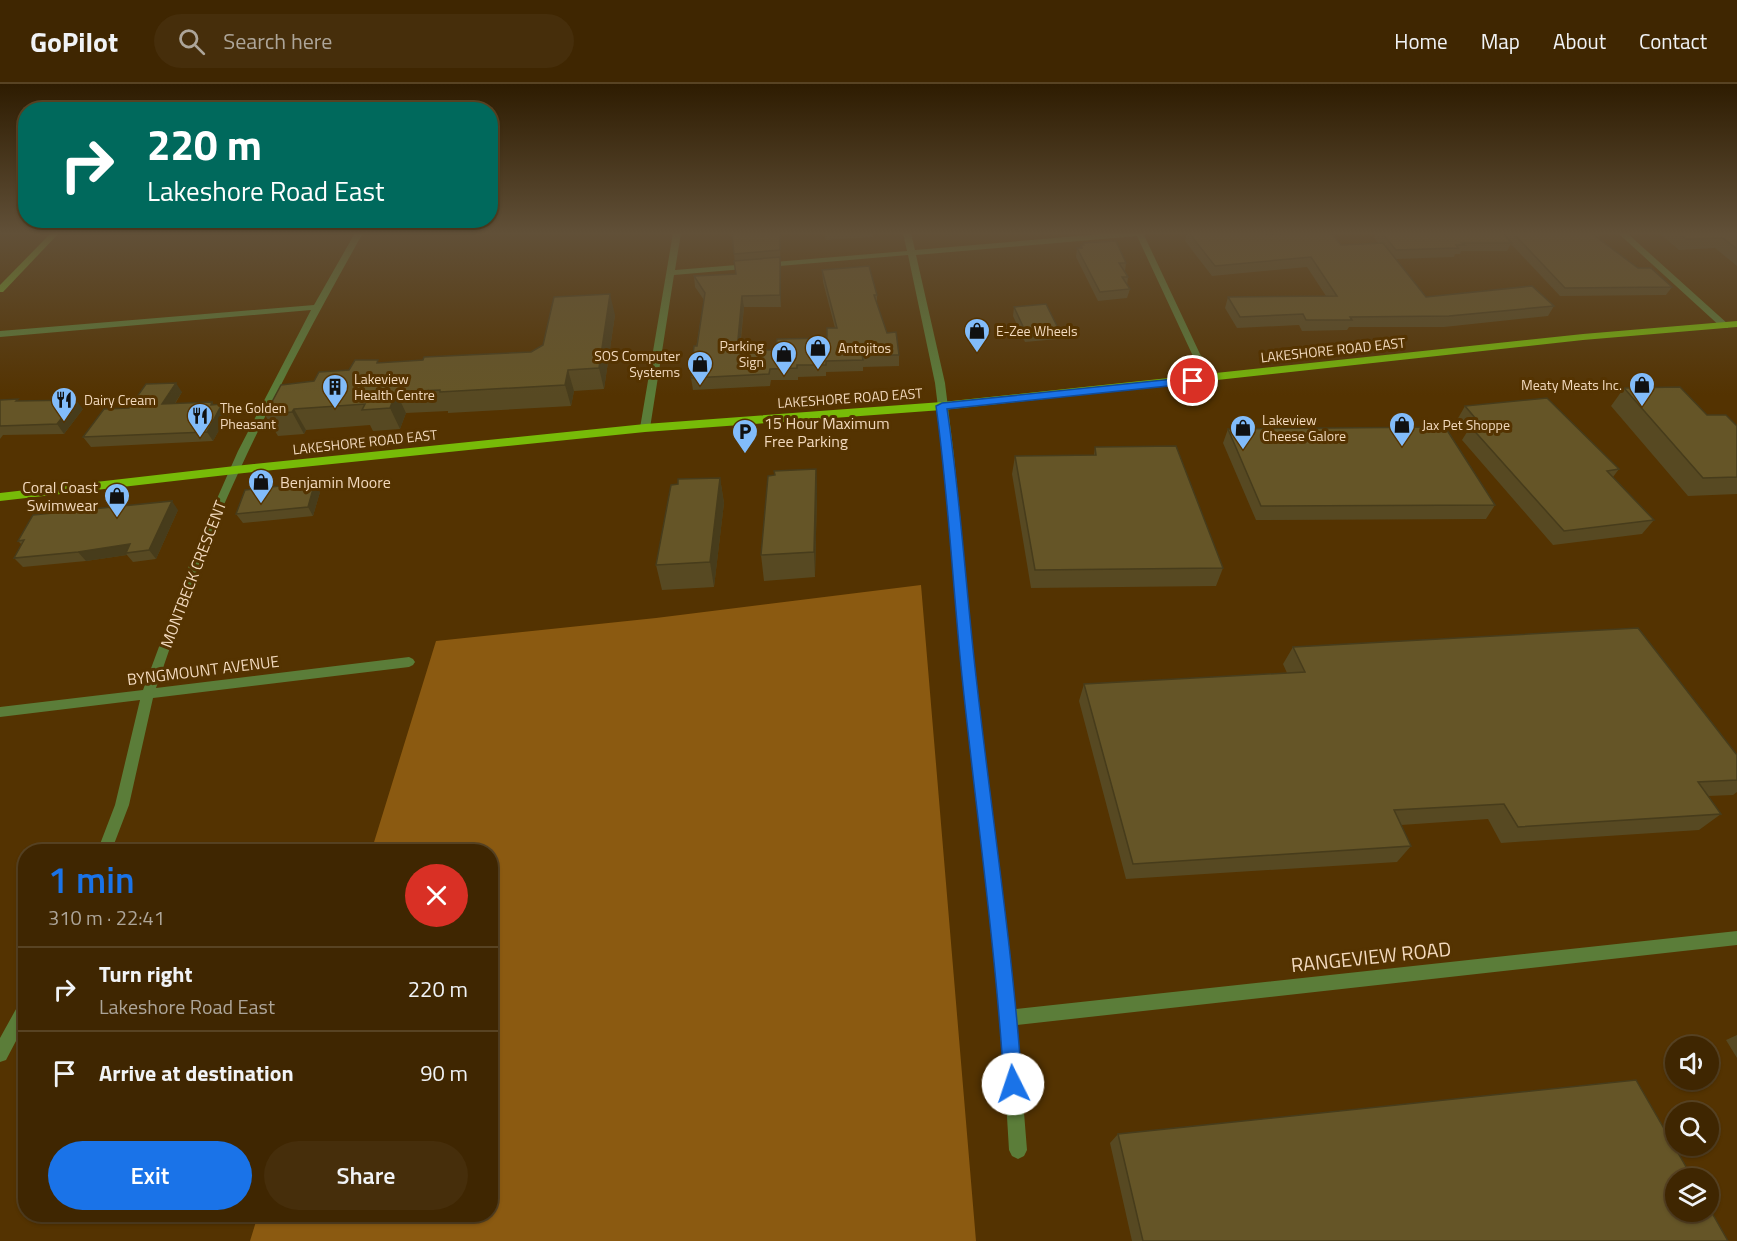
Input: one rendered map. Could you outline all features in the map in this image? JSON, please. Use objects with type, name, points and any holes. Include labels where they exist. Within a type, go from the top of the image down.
[{"type":"main road","name":"LAKESHORE ROAD EAST","points":[[0,497],[235,470],[645,428],[942,406],[1583,337],[1737,324]]},
{"type":"street","name":"MONTBECK CRESCENT","points":[[107,844],[122,805],[148,692],[202,544],[235,470],[328,287]]},
{"type":"street","points":[[645,428],[670,287]]},
{"type":"street","points":[[918,287],[940,383],[949,456],[970,684],[1009,1018],[1017,1150]]},
{"type":"street","points":[[1165,287],[1196,354],[1210,378]]},
{"type":"street","points":[[1682,287],[1725,326]]},
{"type":"street","points":[[0,334],[317,307]]},
{"type":"street","name":"BYNGMOUNT AVENUE","points":[[0,712],[148,692],[409,663]]},
{"type":"street","name":"RANGEVIEW ROAD","points":[[1009,1018],[1737,938]]},
{"type":"street","points":[[0,1054],[18,1020]]},
{"type":"shaded area","points":[[921,585],[976,1241],[250,1241],[256,1222],[498,1222],[498,844],[373,844],[436,641],[656,618]]},
{"type":"building","points":[[701,287],[780,287],[780,295],[742,296],[737,350],[776,350],[777,339],[827,338],[827,328],[837,328],[826,287],[875,287],[877,295],[874,295],[887,333],[896,332],[899,355],[862,355],[863,360],[826,361],[826,365],[797,365],[797,368],[770,369],[769,374],[691,378],[694,346],[697,346],[705,293]]},
{"type":"building","points":[[1097,287],[1129,287],[1130,289],[1100,292]]},
{"type":"building","points":[[1331,287],[1418,287],[1426,297],[1533,287],[1554,306],[1449,316],[1306,320],[1303,314],[1240,317],[1228,297],[1337,296]]},
{"type":"building","points":[[1564,287],[1672,287],[1565,288]]},
{"type":"building","points":[[610,294],[599,368],[568,370],[565,385],[440,392],[440,390],[396,392],[390,408],[362,410],[365,404],[294,409],[292,412],[265,415],[281,385],[314,381],[319,372],[349,370],[355,360],[378,360],[377,363],[423,360],[424,357],[531,352],[543,345],[554,297]]},
{"type":"building","points":[[1046,304],[1059,330],[1026,333],[1014,307]]},
{"type":"building","points":[[176,383],[162,404],[212,402],[211,405],[222,404],[207,432],[83,437],[104,409],[129,408],[146,384]]},
{"type":"building","points":[[1680,387],[1707,415],[1726,415],[1737,426],[1737,477],[1703,478],[1624,388]]},
{"type":"building","points":[[1547,398],[1619,469],[1607,471],[1654,520],[1564,531],[1470,426],[1482,426],[1465,406]]},
{"type":"building","points":[[18,399],[16,401],[76,400],[57,424],[0,426],[0,400]]},
{"type":"building","points":[[1445,427],[1495,505],[1261,506],[1228,429]]},
{"type":"building","points":[[1176,446],[1223,568],[1035,570],[1015,456],[1096,455],[1095,447]]},
{"type":"building","points":[[816,469],[814,552],[761,555],[768,476],[775,475],[774,471]]},
{"type":"building","points":[[720,478],[710,562],[656,565],[671,485],[678,484],[678,479]]},
{"type":"building","points":[[315,482],[308,507],[236,514],[245,490]]},
{"type":"building","points":[[172,501],[149,550],[126,553],[130,544],[14,558],[24,540],[18,541],[33,515]]},
{"type":"building","points":[[1638,628],[1737,755],[1737,780],[1698,782],[1721,814],[1518,827],[1504,804],[1394,810],[1411,846],[1133,864],[1084,684],[1305,672],[1293,647]]},
{"type":"building","points":[[1636,1080],[1665,1130],[1665,1156],[1680,1156],[1687,1168],[1665,1168],[1665,1222],[1717,1222],[1728,1241],[1143,1241],[1118,1134]]},
{"type":"place","name":"E-Zee Wheels","points":[[977,354]]},
{"type":"place","name":"Antojitos","points":[[818,371]]},
{"type":"place","name":"Parking Sign","points":[[784,377]]},
{"type":"place","name":"SOS Computer Systems","points":[[700,387]]},
{"type":"place","name":"Meaty Meats Inc.","points":[[1642,408]]},
{"type":"place","name":"Lakeview Health Centre","points":[[335,410]]},
{"type":"place","name":"Dairy Cream","points":[[64,423]]},
{"type":"place","name":"The Golden Pheasant","points":[[200,439]]},
{"type":"place","name":"Jax Pet Shoppe","points":[[1402,448]]},
{"type":"place","name":"Lakeview Cheese Galore","points":[[1243,451]]},
{"type":"place","name":"15 Hour Maximum Free Parking","points":[[745,455]]},
{"type":"place","name":"Benjamin Moore","points":[[261,505]]},
{"type":"place","name":"Coral Coast Swimwear","points":[[117,519]]},
{"type":"route","points":[[1013,1084],[1009,1018],[970,684],[949,456],[942,406],[1193,381]]}]
